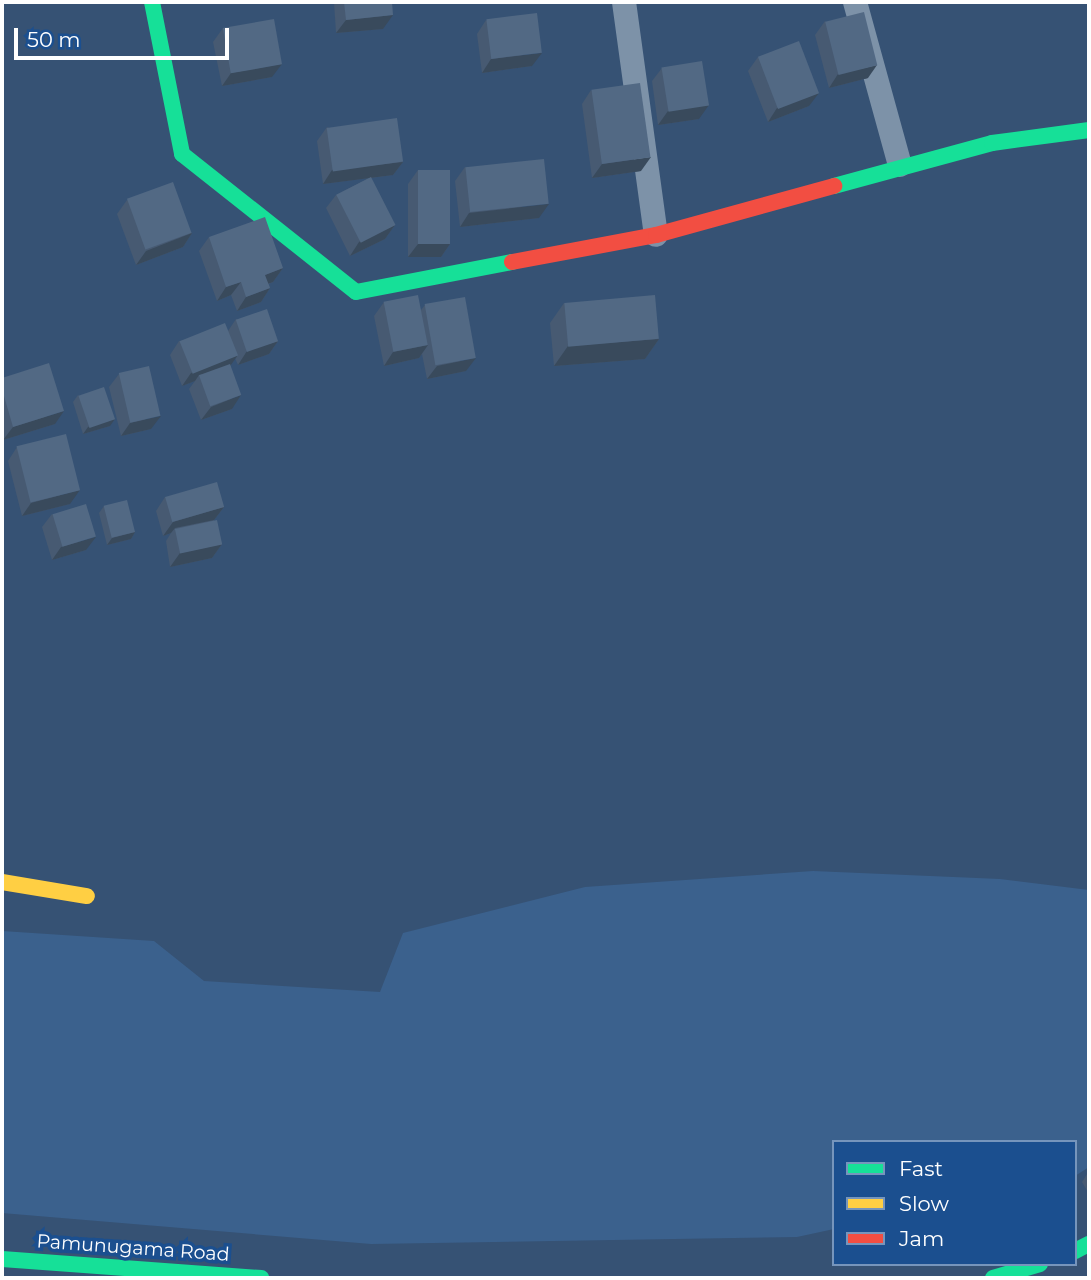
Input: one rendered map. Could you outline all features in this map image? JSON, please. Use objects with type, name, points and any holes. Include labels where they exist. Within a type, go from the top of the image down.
[{"type":"street","points":[[152,2],[182,154],[356,292],[656,235],[900,165],[992,143],[1089,130]]},
{"type":"street","points":[[624,2],[656,235]]},
{"type":"street","points":[[855,2],[900,165]]},
{"type":"street","points":[[2,883],[87,896]]},
{"type":"street","name":"Pamunugama Road","points":[[2,1259],[261,1278]]},
{"type":"street","points":[[993,1278],[1033,1266]]},
{"type":"water","points":[[813,871],[1000,879],[1089,890],[1089,1167],[1077,1175],[1077,1140],[832,1140],[832,1229],[797,1237],[371,1244],[2,1213],[2,931],[154,941],[204,981],[380,992],[403,933],[585,887]]},
{"type":"building","points":[[344,2],[392,2],[393,15],[346,20]]},
{"type":"building","points":[[864,12],[877,65],[838,75],[825,22]]},
{"type":"building","points":[[537,13],[542,53],[491,59],[486,19]]},
{"type":"building","points":[[274,19],[282,64],[231,73],[223,28]]},
{"type":"building","points":[[799,41],[819,93],[778,109],[758,57]]},
{"type":"building","points":[[702,61],[709,105],[669,112],[662,67]]},
{"type":"building","points":[[640,83],[650,157],[602,164],[591,90]]},
{"type":"building","points":[[397,118],[403,162],[333,171],[327,128]]},
{"type":"building","points":[[544,159],[549,204],[470,212],[465,167]]},
{"type":"building","points":[[418,170],[450,170],[450,244],[418,244]]},
{"type":"building","points":[[371,177],[396,225],[361,243],[336,195]]},
{"type":"building","points":[[173,182],[191,233],[145,250],[127,199]]},
{"type":"building","points":[[265,217],[283,268],[265,275],[270,288],[246,297],[241,282],[226,287],[209,237]]},
{"type":"building","points":[[418,295],[428,345],[393,352],[384,302]]},
{"type":"building","points":[[655,295],[659,339],[568,347],[564,303]]},
{"type":"building","points":[[465,297],[476,358],[435,365],[425,304]]},
{"type":"building","points":[[267,309],[278,341],[247,352],[236,320]]},
{"type":"building","points":[[225,323],[238,355],[193,374],[180,341]]},
{"type":"building","points":[[49,363],[64,411],[13,427],[2,389],[2,378]]},
{"type":"building","points":[[230,364],[241,395],[210,406],[199,375]]},
{"type":"building","points":[[149,366],[160,416],[130,423],[119,373]]},
{"type":"building","points":[[104,387],[115,419],[90,428],[78,396]]},
{"type":"building","points":[[66,434],[80,490],[31,503],[17,446]]},
{"type":"building","points":[[217,482],[224,507],[172,522],[165,497]]},
{"type":"building","points":[[127,500],[135,532],[112,538],[104,506]]},
{"type":"building","points":[[86,504],[96,537],[62,547],[53,514]]},
{"type":"building","points":[[217,520],[222,544],[180,553],[175,529]]},
{"type":"traffic: fast","points":[[152,2],[182,154],[356,292],[512,262]]},
{"type":"traffic: fast","points":[[834,186],[992,143],[1089,130]]},
{"type":"traffic: fast","points":[[1077,1250],[1089,1244]]},
{"type":"traffic: fast","points":[[2,1259],[261,1278]]},
{"type":"traffic: fast","points":[[993,1278],[1033,1266]]},
{"type":"traffic: slow","points":[[2,882],[87,896]]},
{"type":"traffic: jam","points":[[512,262],[656,235],[834,186]]}]
